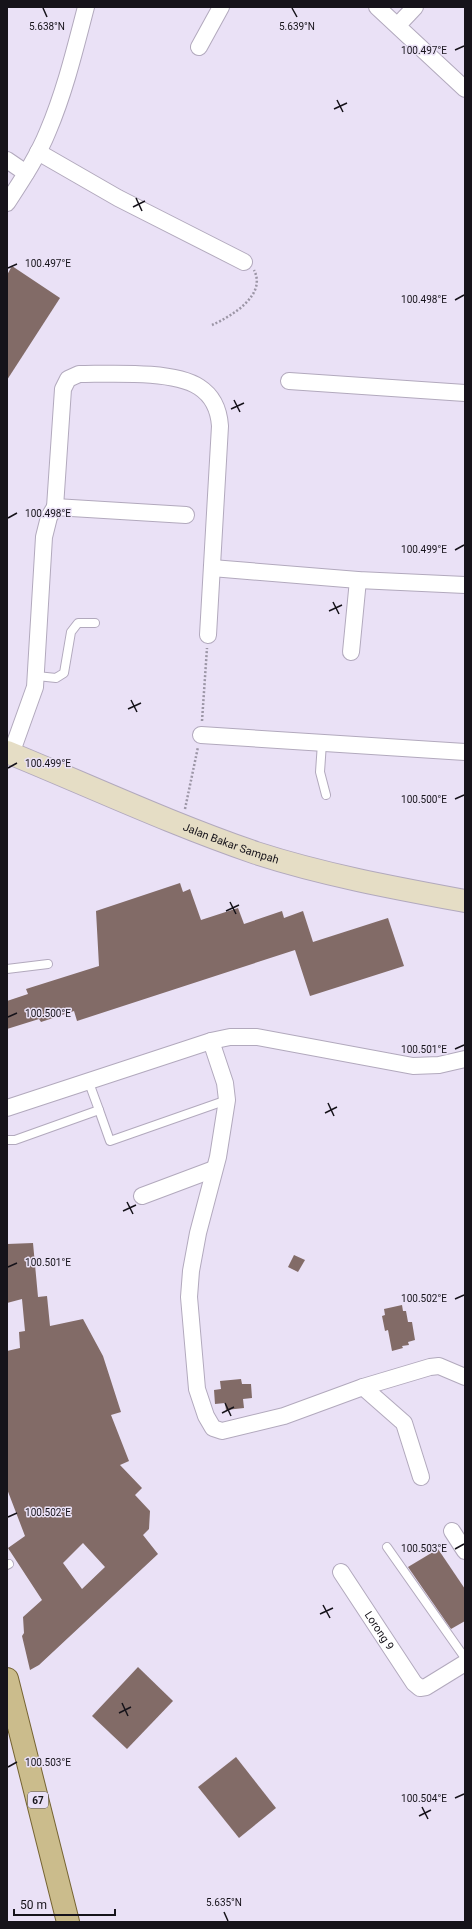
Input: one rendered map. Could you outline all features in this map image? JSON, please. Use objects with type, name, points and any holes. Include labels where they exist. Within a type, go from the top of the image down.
[{"type":"main road","name":"Jalan Bakar Sampah","points":[[9,753],[182,825],[257,853],[340,876],[465,901]]},
{"type":"main road","name":"67","points":[[7,1679],[68,1922]]},
{"type":"street","points":[[7,203],[38,152],[48,131],[64,87],[86,7]]},
{"type":"street","points":[[198,46],[221,7]]},
{"type":"street","points":[[377,7],[465,88]]},
{"type":"street","points":[[398,25],[415,7]]},
{"type":"street","points":[[38,152],[118,198],[244,262]]},
{"type":"street","points":[[7,160],[26,173]]},
{"type":"street","points":[[9,753],[30,703],[37,676],[44,537],[49,517],[55,507],[63,389],[68,379],[79,374],[170,377],[186,381],[199,387],[208,395],[219,415],[220,426],[208,635]]},
{"type":"street","points":[[289,381],[465,393]]},
{"type":"street","points":[[55,507],[186,515]]},
{"type":"street","points":[[212,568],[358,580],[465,585]]},
{"type":"street","points":[[351,652],[358,580]]},
{"type":"street","points":[[201,735],[465,752]]},
{"type":"street","points":[[7,1108],[88,1080],[211,1041],[230,1037],[257,1037],[413,1066],[439,1065],[465,1059]]},
{"type":"street","points":[[211,1041],[225,1083],[228,1100],[218,1157],[192,1264],[189,1297],[197,1389],[206,1416],[212,1428],[222,1431],[284,1416],[363,1387],[430,1367],[439,1366],[465,1377]]},
{"type":"street","points":[[142,1196],[214,1169]]},
{"type":"street","points":[[363,1387],[404,1423],[421,1477]]},
{"type":"street","points":[[452,1531],[465,1551]]},
{"type":"street","name":"Lorong 9","points":[[341,1572],[414,1683],[420,1688],[426,1687],[465,1663]]},
{"type":"lane","points":[[37,676],[56,678],[64,673],[71,632],[78,624],[95,623]]},
{"type":"lane","points":[[322,743],[320,772],[326,795]]},
{"type":"lane","points":[[7,969],[48,964]]},
{"type":"lane","points":[[88,1080],[110,1141],[228,1100]]},
{"type":"lane","points":[[7,1140],[15,1140],[99,1110]]},
{"type":"lane","points":[[387,1547],[465,1658]]},
{"type":"path","points":[[212,325],[229,317],[243,307],[252,295],[257,285],[258,277],[253,268],[244,262]]},
{"type":"path","points":[[182,825],[201,735],[208,635]]},
{"type":"building","points":[[12,266],[60,298],[7,380],[7,275]]},
{"type":"building","points":[[180,883],[183,892],[190,889],[201,920],[238,908],[244,924],[282,911],[284,918],[303,911],[313,942],[388,918],[404,966],[310,996],[295,950],[77,1021],[74,1011],[41,1022],[39,1019],[7,1029],[7,1001],[28,994],[26,989],[99,966],[96,911]]},
{"type":"building","points":[[33,1243],[38,1297],[47,1296],[50,1326],[83,1319],[103,1356],[121,1412],[111,1415],[129,1461],[120,1465],[142,1488],[135,1495],[150,1511],[149,1529],[143,1535],[158,1554],[39,1665],[30,1670],[22,1636],[24,1633],[23,1617],[42,1600],[8,1548],[25,1536],[7,1489],[7,1351],[20,1348],[19,1332],[25,1331],[22,1299],[7,1303],[7,1244]],"holes":[[[83,1543],[105,1567],[82,1589],[63,1563]]]},
{"type":"building","points":[[294,1255],[305,1260],[298,1272],[288,1267]]},
{"type":"building","points":[[402,1305],[403,1311],[406,1311],[408,1322],[412,1322],[415,1340],[408,1342],[409,1345],[402,1346],[403,1348],[392,1351],[388,1330],[385,1331],[382,1316],[385,1315],[384,1309]]},
{"type":"building","points":[[241,1379],[242,1384],[251,1384],[252,1398],[243,1399],[244,1408],[226,1410],[225,1403],[215,1404],[214,1390],[221,1389],[220,1381]]},
{"type":"building","points":[[438,1549],[465,1589],[465,1621],[451,1629],[408,1567]]},
{"type":"building","points":[[138,1667],[173,1701],[127,1749],[92,1716]]},
{"type":"building","points":[[236,1757],[276,1808],[239,1838],[198,1787]]}]
